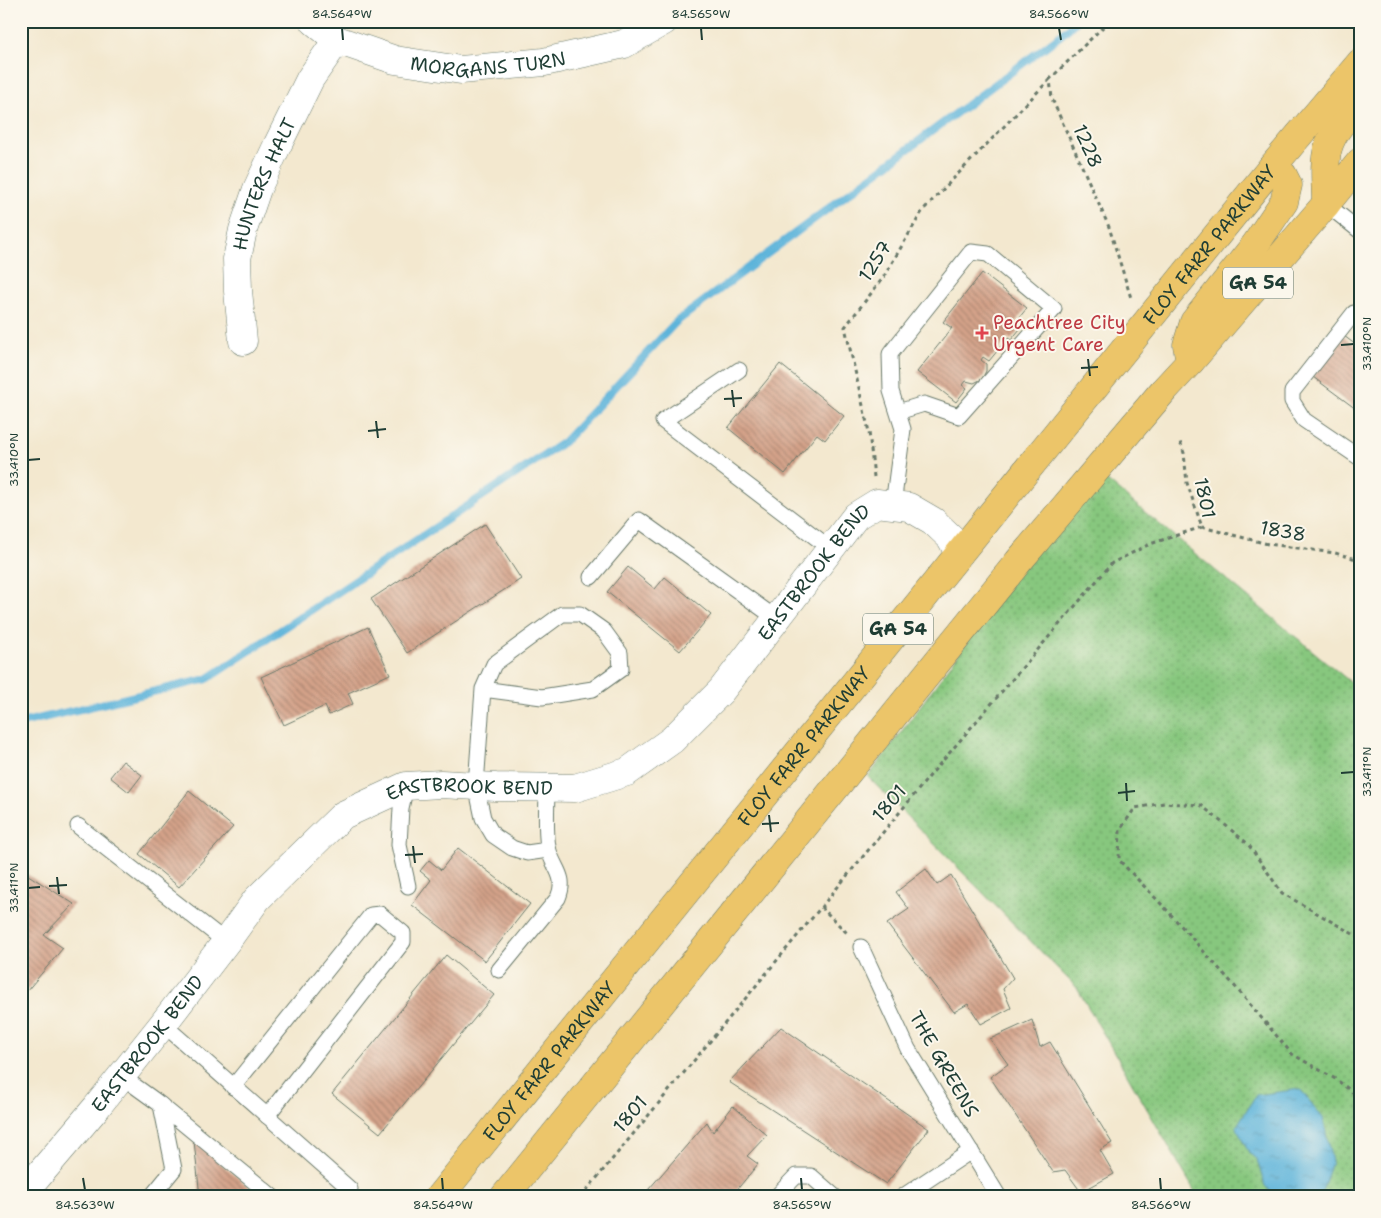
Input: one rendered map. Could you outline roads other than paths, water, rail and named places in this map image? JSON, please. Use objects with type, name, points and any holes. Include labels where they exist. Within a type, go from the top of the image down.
[{"type":"main road","name":"FLOY FARR PARKWAY","points":[[439,1197],[1272,167],[1360,63]]},
{"type":"main road","points":[[1326,204],[1325,174],[1328,148],[1337,129],[1360,102]]},
{"type":"main road","points":[[1190,362],[1187,345],[1194,322],[1256,245],[1284,202],[1288,185],[1283,176],[1272,167]]},
{"type":"main road","name":"GA 54","points":[[504,1197],[1018,562],[1326,204],[1356,174]]},
{"type":"street","name":"MORGANS TURN","points":[[314,21],[337,40],[396,60],[461,70],[544,62],[624,44],[664,21]]},
{"type":"street","name":"HUNTERS HALT","points":[[243,341],[237,259],[243,230],[257,189],[310,79],[337,40]]},
{"type":"street","name":"EASTBROOK BEND","points":[[21,1196],[163,1024],[257,899],[343,815],[406,786],[441,784],[575,788],[627,772],[672,740],[721,691],[856,516],[885,504],[909,507],[932,521],[950,538],[959,554]]},
{"type":"lane","points":[[1326,204],[1360,231]]},
{"type":"lane","points":[[885,504],[903,430],[891,391],[890,354],[971,252],[988,254],[1054,309],[959,416],[924,404],[898,412]]},
{"type":"lane","points":[[1360,314],[1354,313],[1292,392],[1292,401],[1304,420],[1360,458]]},
{"type":"lane","points":[[739,370],[663,422],[831,549]]},
{"type":"lane","points":[[591,577],[638,520],[778,619]]},
{"type":"lane","points":[[483,689],[542,697],[593,689],[621,669],[620,653],[604,631],[580,614],[562,614],[494,664],[483,689],[476,785],[480,812],[493,835],[512,848],[527,853],[548,848]]},
{"type":"lane","points":[[406,786],[401,808],[399,845],[408,886]]},
{"type":"lane","points":[[499,970],[562,891],[561,876],[552,861],[548,848],[547,788]]},
{"type":"lane","points":[[78,826],[226,942]]},
{"type":"lane","points":[[234,1087],[371,915],[380,914],[403,933],[403,942],[267,1116]]},
{"type":"lane","name":"THE GREENS","points":[[861,947],[908,1049],[999,1197]]},
{"type":"lane","points":[[163,1024],[350,1189]]},
{"type":"lane","points":[[121,1076],[161,1105],[273,1197]]},
{"type":"lane","points":[[151,1197],[174,1169],[161,1105]]},
{"type":"lane","points":[[902,1197],[971,1151]]},
{"type":"lane","points":[[776,1197],[796,1176],[811,1176],[835,1197]]},
{"type":"water","points":[[1300,1089],[1323,1118],[1332,1162],[1320,1197],[1278,1197],[1265,1186],[1257,1160],[1249,1153],[1236,1127],[1256,1095]]},
{"type":"waterway","points":[[21,723],[207,679],[564,442],[676,322],[1061,35],[1077,21]]},
{"type":"place","name":"Peachtree City Urgent Care","points":[[982,333]]}]
